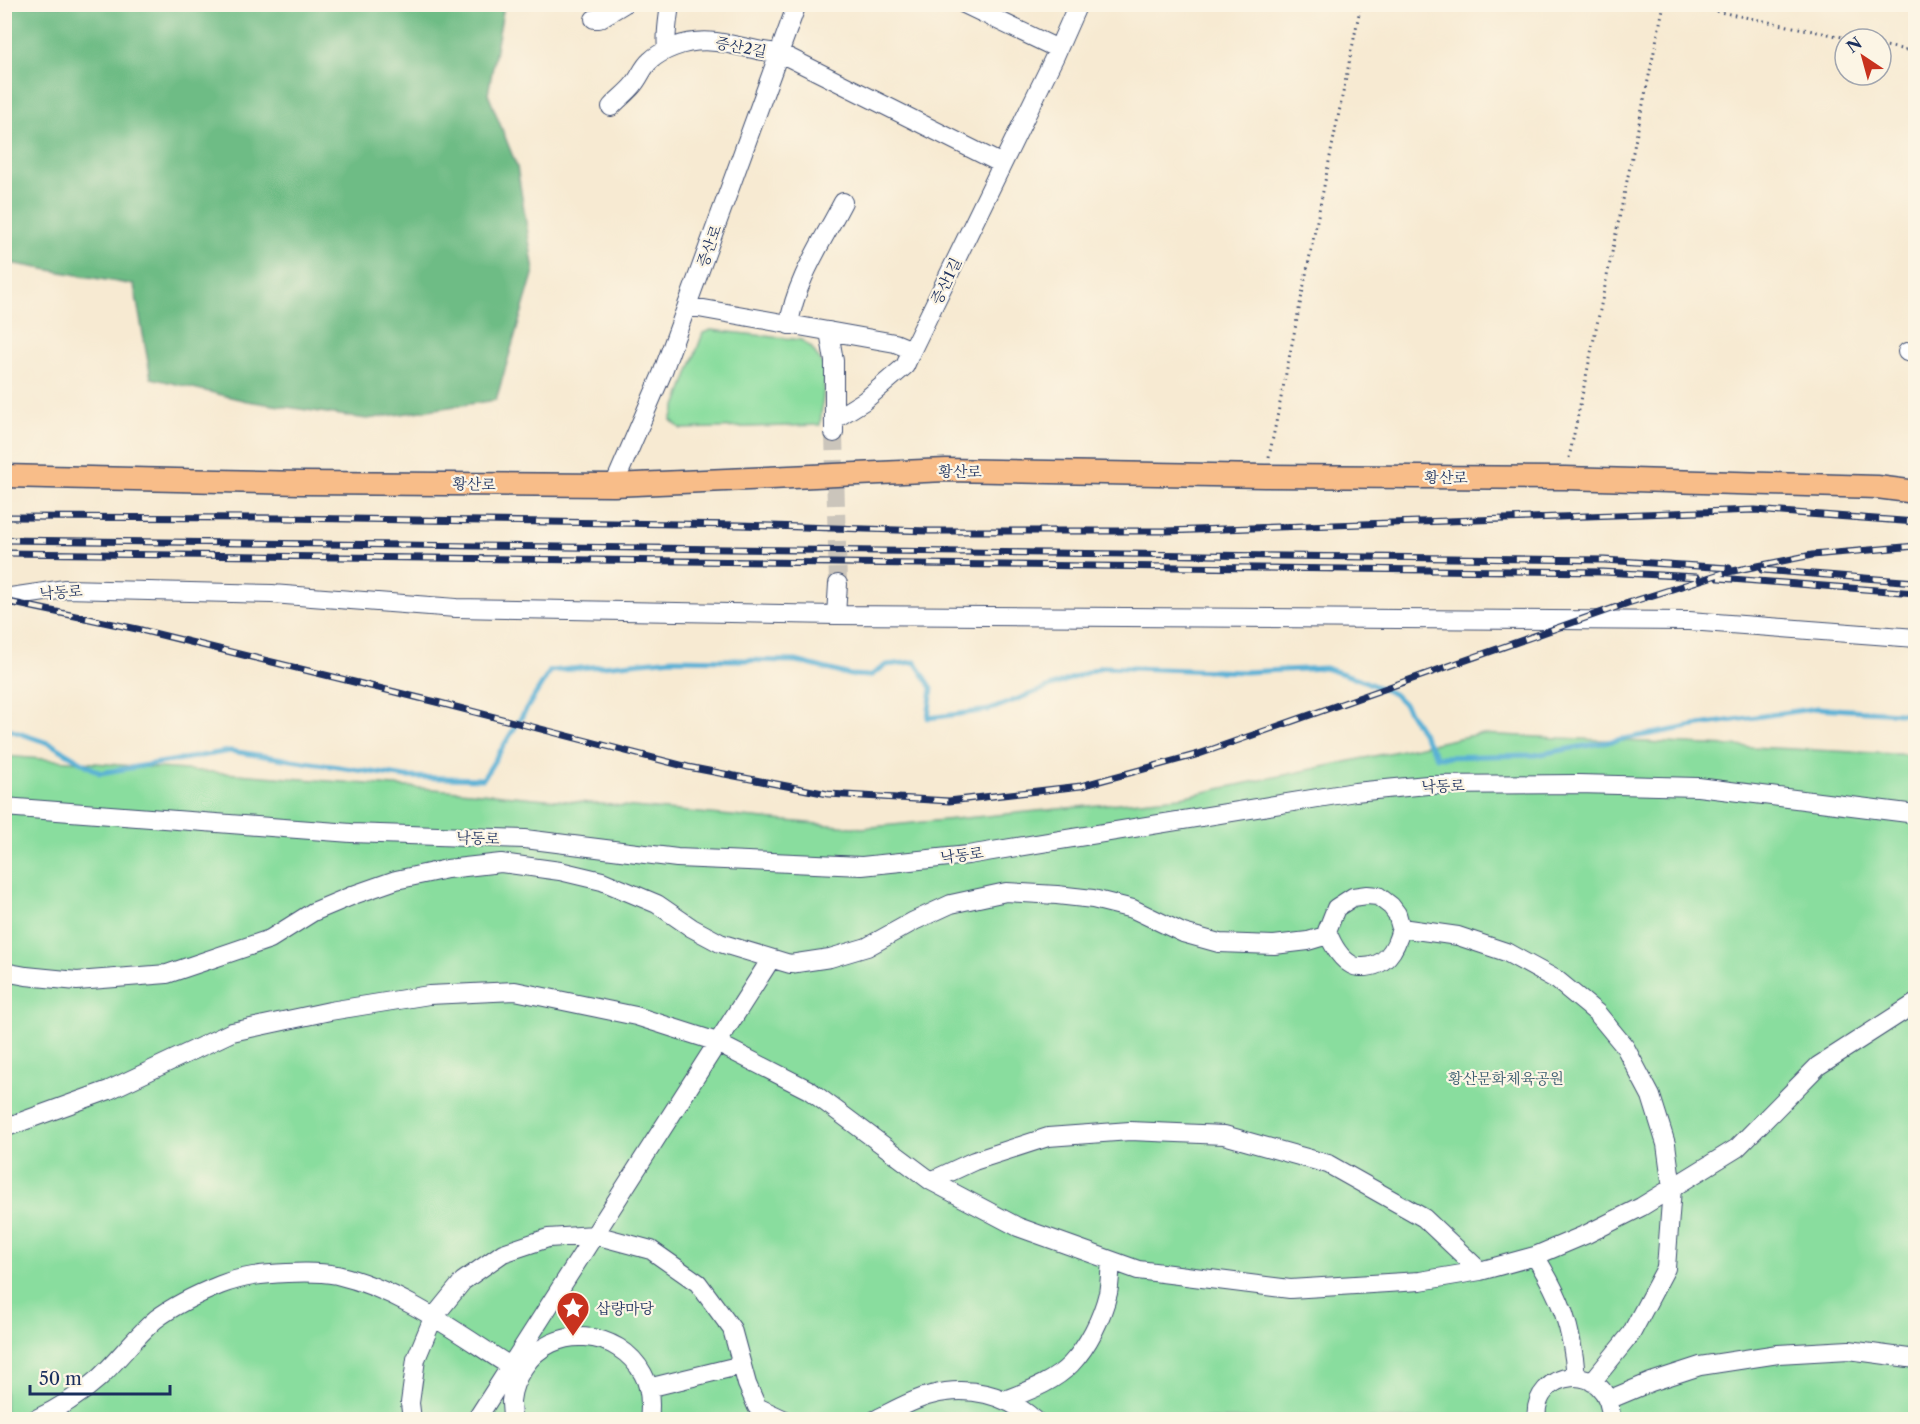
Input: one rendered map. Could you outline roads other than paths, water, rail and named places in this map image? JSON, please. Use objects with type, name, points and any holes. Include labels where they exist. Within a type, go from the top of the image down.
[{"type":"main road","name":"황산로","points":[[4,476],[301,483],[614,485],[946,470],[1265,476],[1565,478],[1877,487],[1916,492]]},
{"type":"street","points":[[594,19],[624,4]]},
{"type":"street","name":"증산로","points":[[614,485],[662,375],[797,4]]},
{"type":"street","points":[[964,4],[1058,49]]},
{"type":"street","name":"증산1길","points":[[829,332],[834,361],[834,426],[905,366],[1078,4]]},
{"type":"street","points":[[667,50],[665,38],[669,5]]},
{"type":"street","name":"증산2길","points":[[610,107],[635,83],[651,60],[686,42],[706,40],[748,47],[761,52],[780,53],[1002,164]]},
{"type":"street","points":[[789,325],[791,307],[797,290],[843,202]]},
{"type":"street","points":[[687,306],[895,343],[912,350]]},
{"type":"street","points":[[836,615],[838,584]]},
{"type":"street","name":"낙동로","points":[[4,598],[65,589],[272,594],[456,608],[836,615],[1689,621],[1916,639]]},
{"type":"street","name":"낙동로","points":[[4,807],[351,833],[525,839],[677,858],[862,866],[968,855],[1355,792],[1427,785],[1578,784],[1698,787],[1916,814]]},
{"type":"street","points":[[4,972],[77,981],[167,974],[270,939],[313,912],[396,880],[447,869],[501,863],[560,871],[602,881],[657,904],[692,928],[720,943],[790,963],[830,958],[867,947],[951,904],[1006,892],[1084,898],[1133,909],[1183,933],[1219,943],[1274,945],[1308,941],[1328,934]]},
{"type":"street","points":[[1368,895],[1378,896],[1391,906],[1397,914],[1401,928],[1398,942],[1388,958],[1371,968],[1353,967],[1341,956],[1327,931],[1336,908],[1353,897],[1368,895]]},
{"type":"street","points":[[1401,928],[1458,936],[1506,952],[1557,980],[1597,1013],[1625,1047],[1652,1096],[1666,1144],[1672,1188],[1666,1268],[1631,1334],[1584,1379]]},
{"type":"street","points":[[476,1419],[771,959]]},
{"type":"street","points":[[4,1128],[110,1090],[232,1032],[330,1011],[429,995],[515,991],[636,1016],[717,1043],[809,1090],[931,1181],[1018,1227],[1138,1270],[1290,1289],[1420,1281],[1480,1271],[1535,1256],[1587,1234],[1641,1207],[1737,1148],[1818,1066],[1916,1003]]},
{"type":"street","points":[[931,1181],[974,1161],[1048,1137],[1130,1131],[1224,1135],[1328,1164],[1425,1218],[1480,1271]]},
{"type":"street","points":[[412,1419],[410,1403],[416,1359],[434,1318],[464,1281],[502,1253],[548,1238],[596,1235],[651,1250],[698,1283],[732,1329],[756,1407],[785,1419]]},
{"type":"street","points":[[1535,1256],[1552,1284],[1566,1316],[1574,1352],[1584,1379]]},
{"type":"street","points":[[1005,1400],[1053,1378],[1071,1364],[1087,1342],[1099,1319],[1108,1293],[1112,1261]]},
{"type":"street","points":[[34,1419],[65,1405],[81,1393],[100,1377],[141,1332],[174,1306],[212,1288],[251,1275],[307,1272],[336,1275],[367,1285],[434,1318],[510,1366]]},
{"type":"street","points":[[512,1419],[511,1400],[517,1378],[529,1359],[547,1345],[568,1337],[590,1336],[612,1343],[630,1356],[643,1374],[650,1396],[649,1419]]},
{"type":"street","points":[[1608,1400],[1700,1366],[1778,1354],[1849,1350],[1916,1359]]},
{"type":"street","points":[[648,1388],[742,1365]]},
{"type":"street","points":[[1537,1419],[1538,1402],[1544,1391],[1553,1383],[1564,1378],[1584,1379],[1598,1385],[1611,1406],[1611,1419]]},
{"type":"street","points":[[875,1419],[929,1395],[956,1390],[982,1392],[1005,1400],[1035,1419]]},
{"type":"waterway","points":[[4,728],[51,744],[100,773],[230,751],[406,777],[483,779],[550,671],[673,659],[796,661],[850,675],[870,676],[886,665],[915,662],[932,688],[928,718],[989,710],[1102,667],[1245,672],[1325,668],[1394,694],[1405,705],[1437,757],[1535,755],[1700,725],[1817,708],[1916,714]]},
{"type":"tunnel","points":[[834,433],[838,584]]},
{"type":"railway","points":[[4,517],[284,518],[740,525],[928,531],[1167,531],[1755,510],[1916,522]]},
{"type":"railway","points":[[4,540],[1604,560],[1729,568]]},
{"type":"railway","points":[[4,601],[137,629],[440,703],[688,767],[828,794],[949,801],[1081,786],[1199,754],[1628,603],[1723,573],[1812,555],[1916,546]]},
{"type":"railway","points":[[4,553],[1603,572],[1697,577]]},
{"type":"railway","points":[[1762,570],[1916,582]]},
{"type":"railway","points":[[1718,578],[1916,593]]},
{"type":"place","name":"삽량마당","points":[[573,1337]]},
{"type":"park label","name":"황산문화체육공원","points":[[1506,1078]]}]
